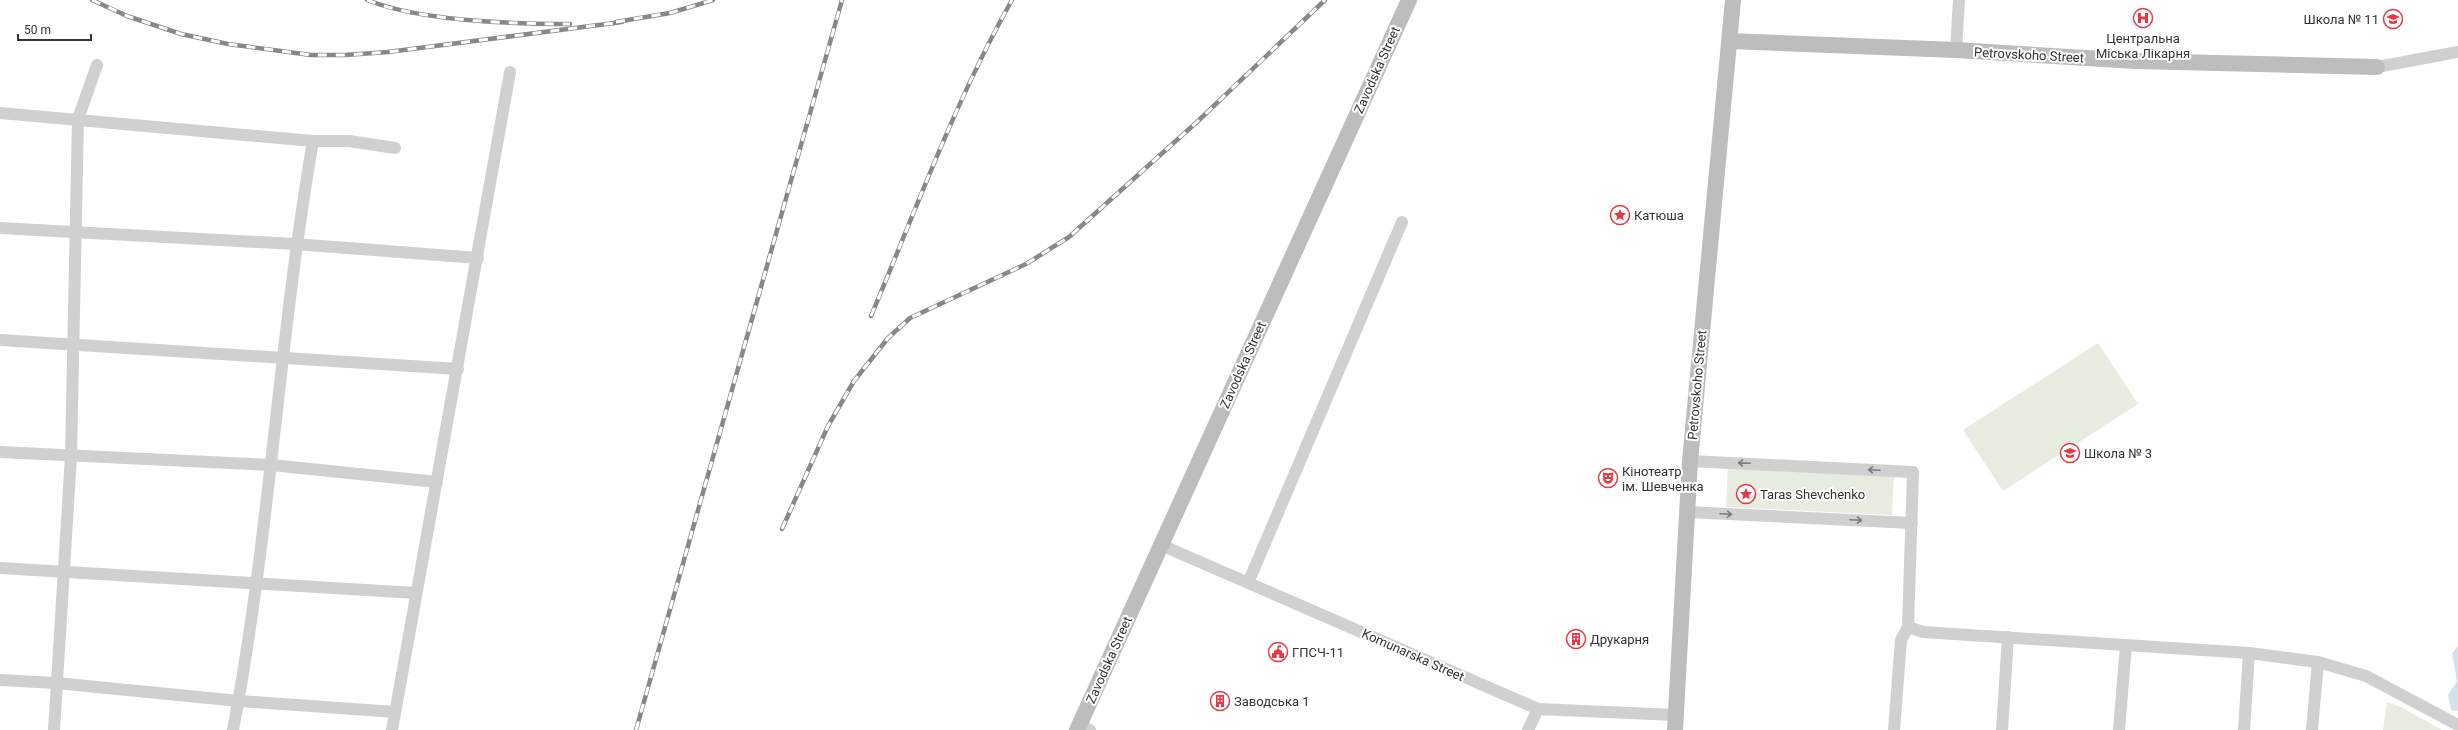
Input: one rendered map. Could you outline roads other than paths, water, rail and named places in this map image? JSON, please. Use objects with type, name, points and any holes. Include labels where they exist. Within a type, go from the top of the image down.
[{"type":"main road","name":"Zavodska Street","points":[[1082,728],[1161,545],[1409,0]]},
{"type":"main road","name":"Petrovskoho Street","points":[[1676,723],[1690,461],[1733,0]]},
{"type":"main road","name":"Petrovskoho Street","points":[[1730,41],[1956,50],[2136,61],[2377,67]]},
{"type":"street","points":[[1956,50],[1959,0]]},
{"type":"street","points":[[2377,67],[2458,52]]},
{"type":"street","points":[[54,730],[70,456],[78,119],[97,65]]},
{"type":"street","points":[[392,730],[416,593],[438,482],[510,72]]},
{"type":"street","points":[[0,113],[313,141],[349,141],[395,148]]},
{"type":"street","points":[[233,730],[239,702],[271,465],[295,244],[313,141]]},
{"type":"street","points":[[1248,583],[1402,222]]},
{"type":"street","points":[[0,228],[295,244],[478,258]]},
{"type":"street","points":[[0,340],[73,343],[458,369]]},
{"type":"street","points":[[0,452],[271,465],[438,482]]},
{"type":"street","points":[[1690,461],[1913,472],[1908,627],[1901,640],[1894,730]]},
{"type":"street","points":[[1687,512],[1912,523]]},
{"type":"street","name":"Komunarska Street","points":[[1161,545],[1538,709],[1676,723]]},
{"type":"street","points":[[0,568],[416,593]]},
{"type":"street","points":[[1908,627],[1923,632],[2249,653],[2318,662],[2366,676],[2458,725]]},
{"type":"street","points":[[2002,730],[2008,637]]},
{"type":"street","points":[[2118,730],[2126,645]]},
{"type":"street","points":[[2244,730],[2249,653]]},
{"type":"street","points":[[2312,730],[2318,662]]},
{"type":"street","points":[[0,680],[56,683],[239,702],[395,712]]},
{"type":"street","points":[[1528,730],[1538,709]]},
{"type":"water","points":[[2458,646],[2458,711],[2451,710],[2448,695],[2457,681],[2452,653]]},
{"type":"railway","points":[[92,0],[127,16],[181,34],[228,44],[311,55],[345,55],[388,52],[622,22]]},
{"type":"railway","points":[[367,0],[413,13],[439,17],[494,22],[570,24]]},
{"type":"railway","points":[[616,22],[670,13],[713,0]]},
{"type":"railway","points":[[636,730],[842,0]]},
{"type":"railway","points":[[871,316],[954,116],[991,38],[1012,0]]},
{"type":"railway","points":[[782,529],[828,426],[854,381],[888,338],[910,318],[1026,264],[1069,237],[1198,121],[1325,0]]},
{"type":"place","name":"Центральна Міська Лікарня","points":[[2143,18]]},
{"type":"place","name":"Школа № 11","points":[[2393,19]]},
{"type":"place","name":"Катюша","points":[[1620,215]]},
{"type":"place","name":"Школа № 3","points":[[2070,453]]},
{"type":"place","name":"Кінотеатр ім. Шевченка","points":[[1608,478]]},
{"type":"place","name":"Taras Shevchenko","points":[[1746,494]]},
{"type":"place","name":"Друкарня","points":[[1576,639]]},
{"type":"place","name":"ГПСЧ-11","points":[[1278,652]]},
{"type":"place","name":"Заводська 1","points":[[1220,701]]}]
